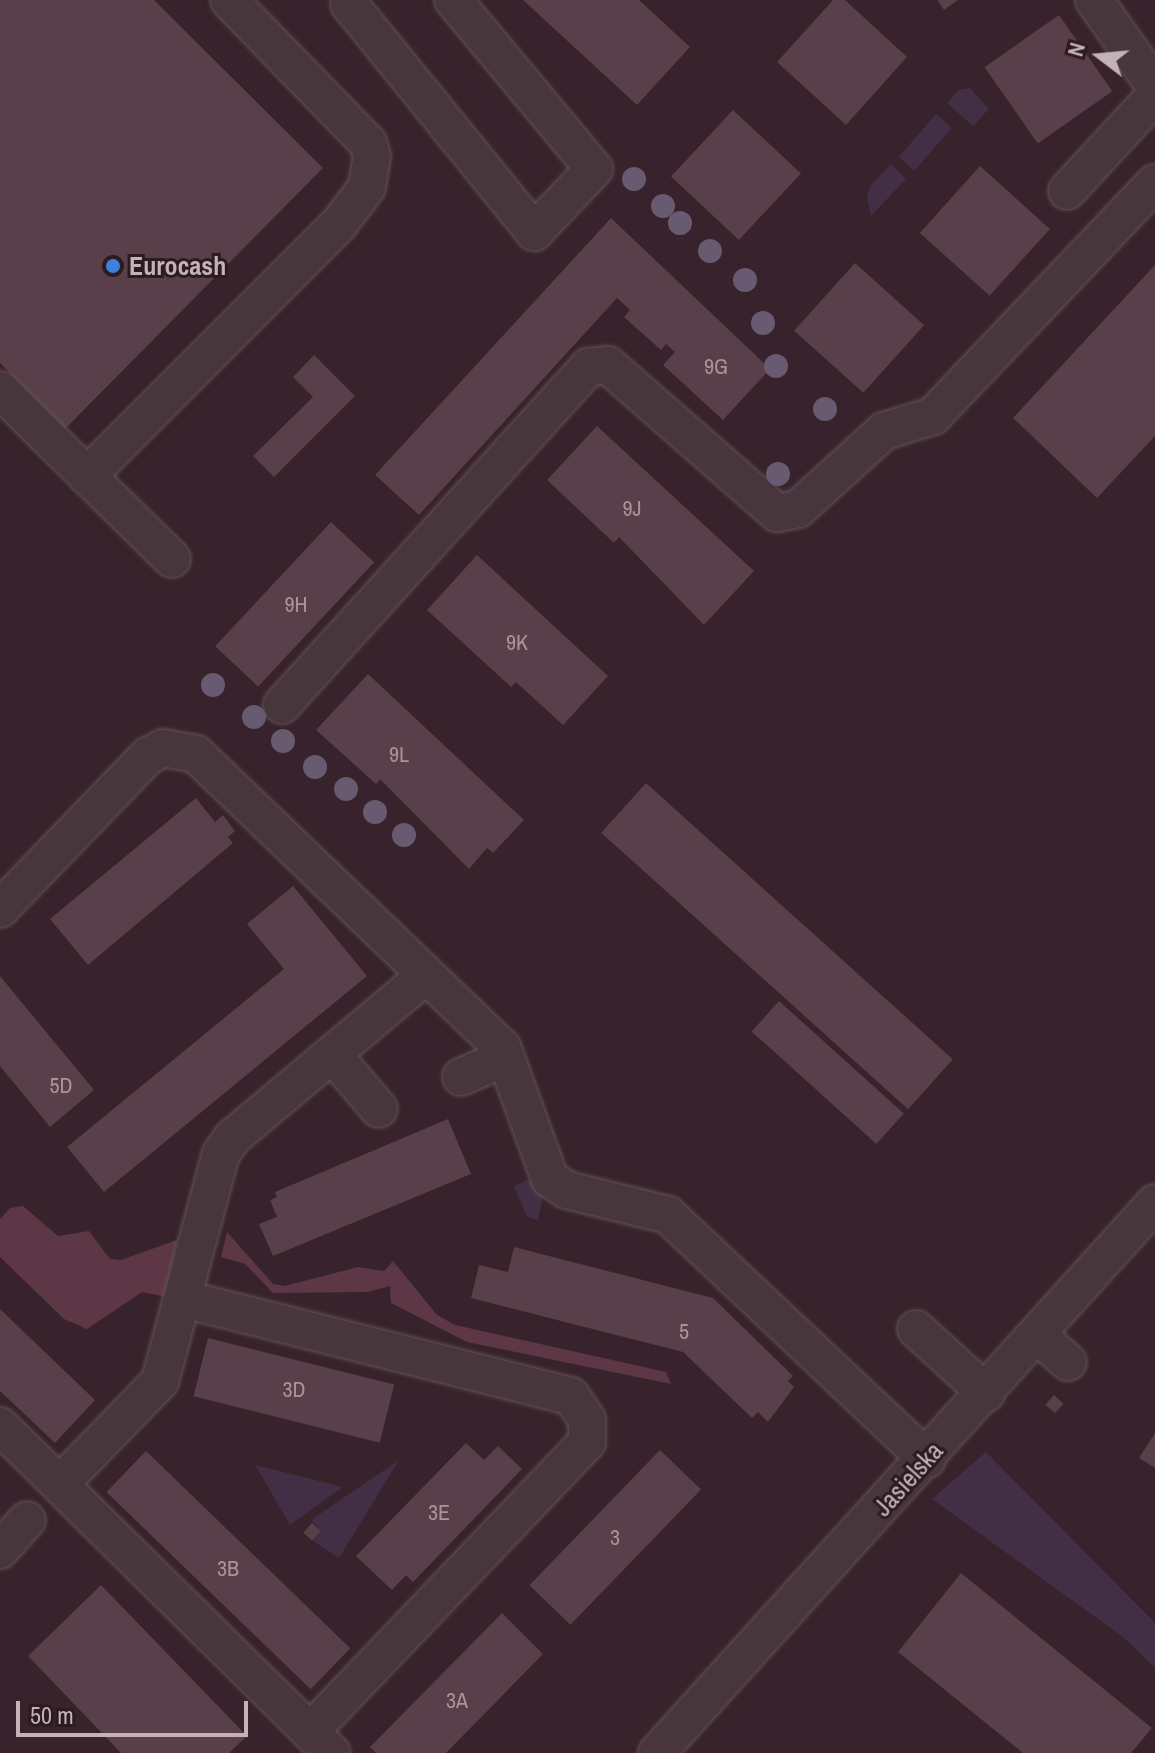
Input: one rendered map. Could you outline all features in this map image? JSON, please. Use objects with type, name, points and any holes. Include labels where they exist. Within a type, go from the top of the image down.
[{"type":"street","points":[[87,476],[348,215],[367,187],[372,156],[368,143],[229,0]]},
{"type":"street","points":[[349,1],[534,232],[594,169],[453,0]]},
{"type":"street","points":[[1094,0],[1155,86]]},
{"type":"street","points":[[1067,191],[1155,96]]},
{"type":"street","points":[[282,705],[589,367],[608,365],[777,513],[798,509],[884,431],[933,416],[1155,183]]},
{"type":"street","points":[[0,390],[172,559]]},
{"type":"street","points":[[0,909],[148,756],[181,747],[196,754],[502,1047],[550,1179],[567,1190],[668,1215],[927,1459]]},
{"type":"street","points":[[60,1484],[160,1381],[221,1154],[232,1138],[425,976]]},
{"type":"street","points":[[332,1054],[379,1109]]},
{"type":"street","points":[[461,1077],[506,1057]]},
{"type":"street","name":"Jasielska","points":[[657,1753],[927,1459],[1155,1203]]},
{"type":"street","points":[[0,1426],[321,1742],[587,1442],[587,1420],[571,1396],[184,1299]]},
{"type":"street","points":[[916,1329],[986,1393]]},
{"type":"street","points":[[1037,1335],[1068,1362]]},
{"type":"street","points":[[0,1550],[27,1520]]},
{"type":"shaded area","points":[[970,88],[989,109],[973,126],[947,103],[958,90]]},
{"type":"shaded area","points":[[936,114],[952,128],[914,171],[899,157]]},
{"type":"shaded area","points":[[891,164],[906,179],[871,216],[867,196],[872,184]]},
{"type":"shaded area","points":[[534,1177],[543,1197],[538,1220],[527,1217],[514,1186]]},
{"type":"shaded area","points":[[23,1206],[58,1236],[89,1231],[110,1259],[121,1260],[177,1240],[166,1297],[142,1292],[87,1329],[64,1319],[0,1257],[0,1219],[10,1208]]},
{"type":"shaded area","points":[[227,1232],[273,1284],[285,1286],[358,1267],[384,1271],[393,1261],[437,1315],[455,1325],[666,1372],[671,1384],[467,1342],[391,1303],[390,1286],[368,1292],[273,1293],[245,1264],[221,1257]]},
{"type":"shaded area","points":[[986,1452],[1155,1623],[1155,1668],[1123,1637],[932,1499]]},
{"type":"shaded area","points":[[399,1460],[339,1558],[313,1541],[321,1531],[311,1520]]},
{"type":"shaded area","points":[[255,1465],[343,1487],[290,1525]]},
{"type":"building","name":"Eurocash","points":[[0,0],[154,0],[323,168],[65,429],[0,363]]},
{"type":"building","points":[[523,0],[639,0],[690,47],[637,105]]},
{"type":"building","points":[[833,0],[845,0],[907,57],[846,125],[777,62]]},
{"type":"building","points":[[937,0],[958,0],[944,10]]},
{"type":"building","points":[[1059,15],[1112,91],[1038,143],[984,67]]},
{"type":"building","points":[[733,110],[801,173],[739,240],[671,177]]},
{"type":"building","points":[[980,166],[1050,229],[990,296],[920,233]]},
{"type":"building","points":[[611,218],[770,369],[723,420],[663,365],[675,352],[666,344],[661,350],[624,317],[630,310],[617,298],[419,515],[375,475]]},
{"type":"building","points":[[855,263],[924,325],[863,393],[794,331]]},
{"type":"building","points":[[1155,265],[1155,436],[1097,498],[1013,418]]},
{"type":"building","points":[[314,355],[355,396],[274,477],[253,456],[313,397],[293,377]]},
{"type":"building","points":[[597,426],[754,571],[704,625],[619,537],[614,543],[547,480]]},
{"type":"building","points":[[331,522],[374,562],[258,687],[215,646]]},
{"type":"building","points":[[477,555],[608,676],[563,725],[516,682],[511,687],[427,610]]},
{"type":"building","points":[[368,674],[524,820],[493,853],[487,848],[469,869],[380,779],[376,784],[316,730]]},
{"type":"building","points":[[646,783],[953,1059],[908,1109],[601,833]]},
{"type":"building","points":[[196,798],[215,822],[223,815],[235,831],[228,837],[233,843],[88,965],[50,919]]},
{"type":"building","points":[[293,886],[367,976],[104,1192],[67,1147],[284,969],[247,924]]},
{"type":"building","points":[[0,976],[94,1090],[50,1127],[0,1066]]},
{"type":"building","points":[[779,1001],[904,1113],[876,1144],[752,1031]]},
{"type":"building","points":[[448,1119],[471,1174],[273,1256],[259,1224],[277,1217],[270,1200],[277,1197],[275,1192]]},
{"type":"building","points":[[514,1247],[713,1298],[793,1376],[788,1381],[794,1387],[768,1422],[758,1412],[752,1418],[683,1352],[471,1298],[479,1265],[508,1272]]},
{"type":"building","points":[[0,1309],[95,1400],[55,1443],[0,1391]]},
{"type":"building","points":[[208,1338],[394,1384],[380,1443],[193,1396]]},
{"type":"building","points":[[1054,1395],[1064,1404],[1055,1413],[1045,1405]]},
{"type":"building","points":[[1155,1433],[1155,1468],[1139,1458]]},
{"type":"building","points":[[466,1443],[484,1460],[498,1446],[522,1469],[413,1582],[406,1575],[392,1590],[356,1556]]},
{"type":"building","points":[[660,1450],[701,1490],[570,1625],[529,1585]]},
{"type":"building","points":[[146,1451],[350,1648],[311,1689],[106,1492]]},
{"type":"building","points":[[312,1523],[321,1531],[312,1541],[303,1533]]},
{"type":"building","points":[[961,1573],[1152,1728],[1131,1753],[1023,1753],[898,1652]]},
{"type":"building","points":[[101,1585],[247,1736],[229,1753],[121,1753],[28,1656]]},
{"type":"building","points":[[502,1613],[543,1654],[446,1753],[376,1753],[370,1747]]},
{"type":"place","name":"Eurocash","points":[[113,266]]}]
